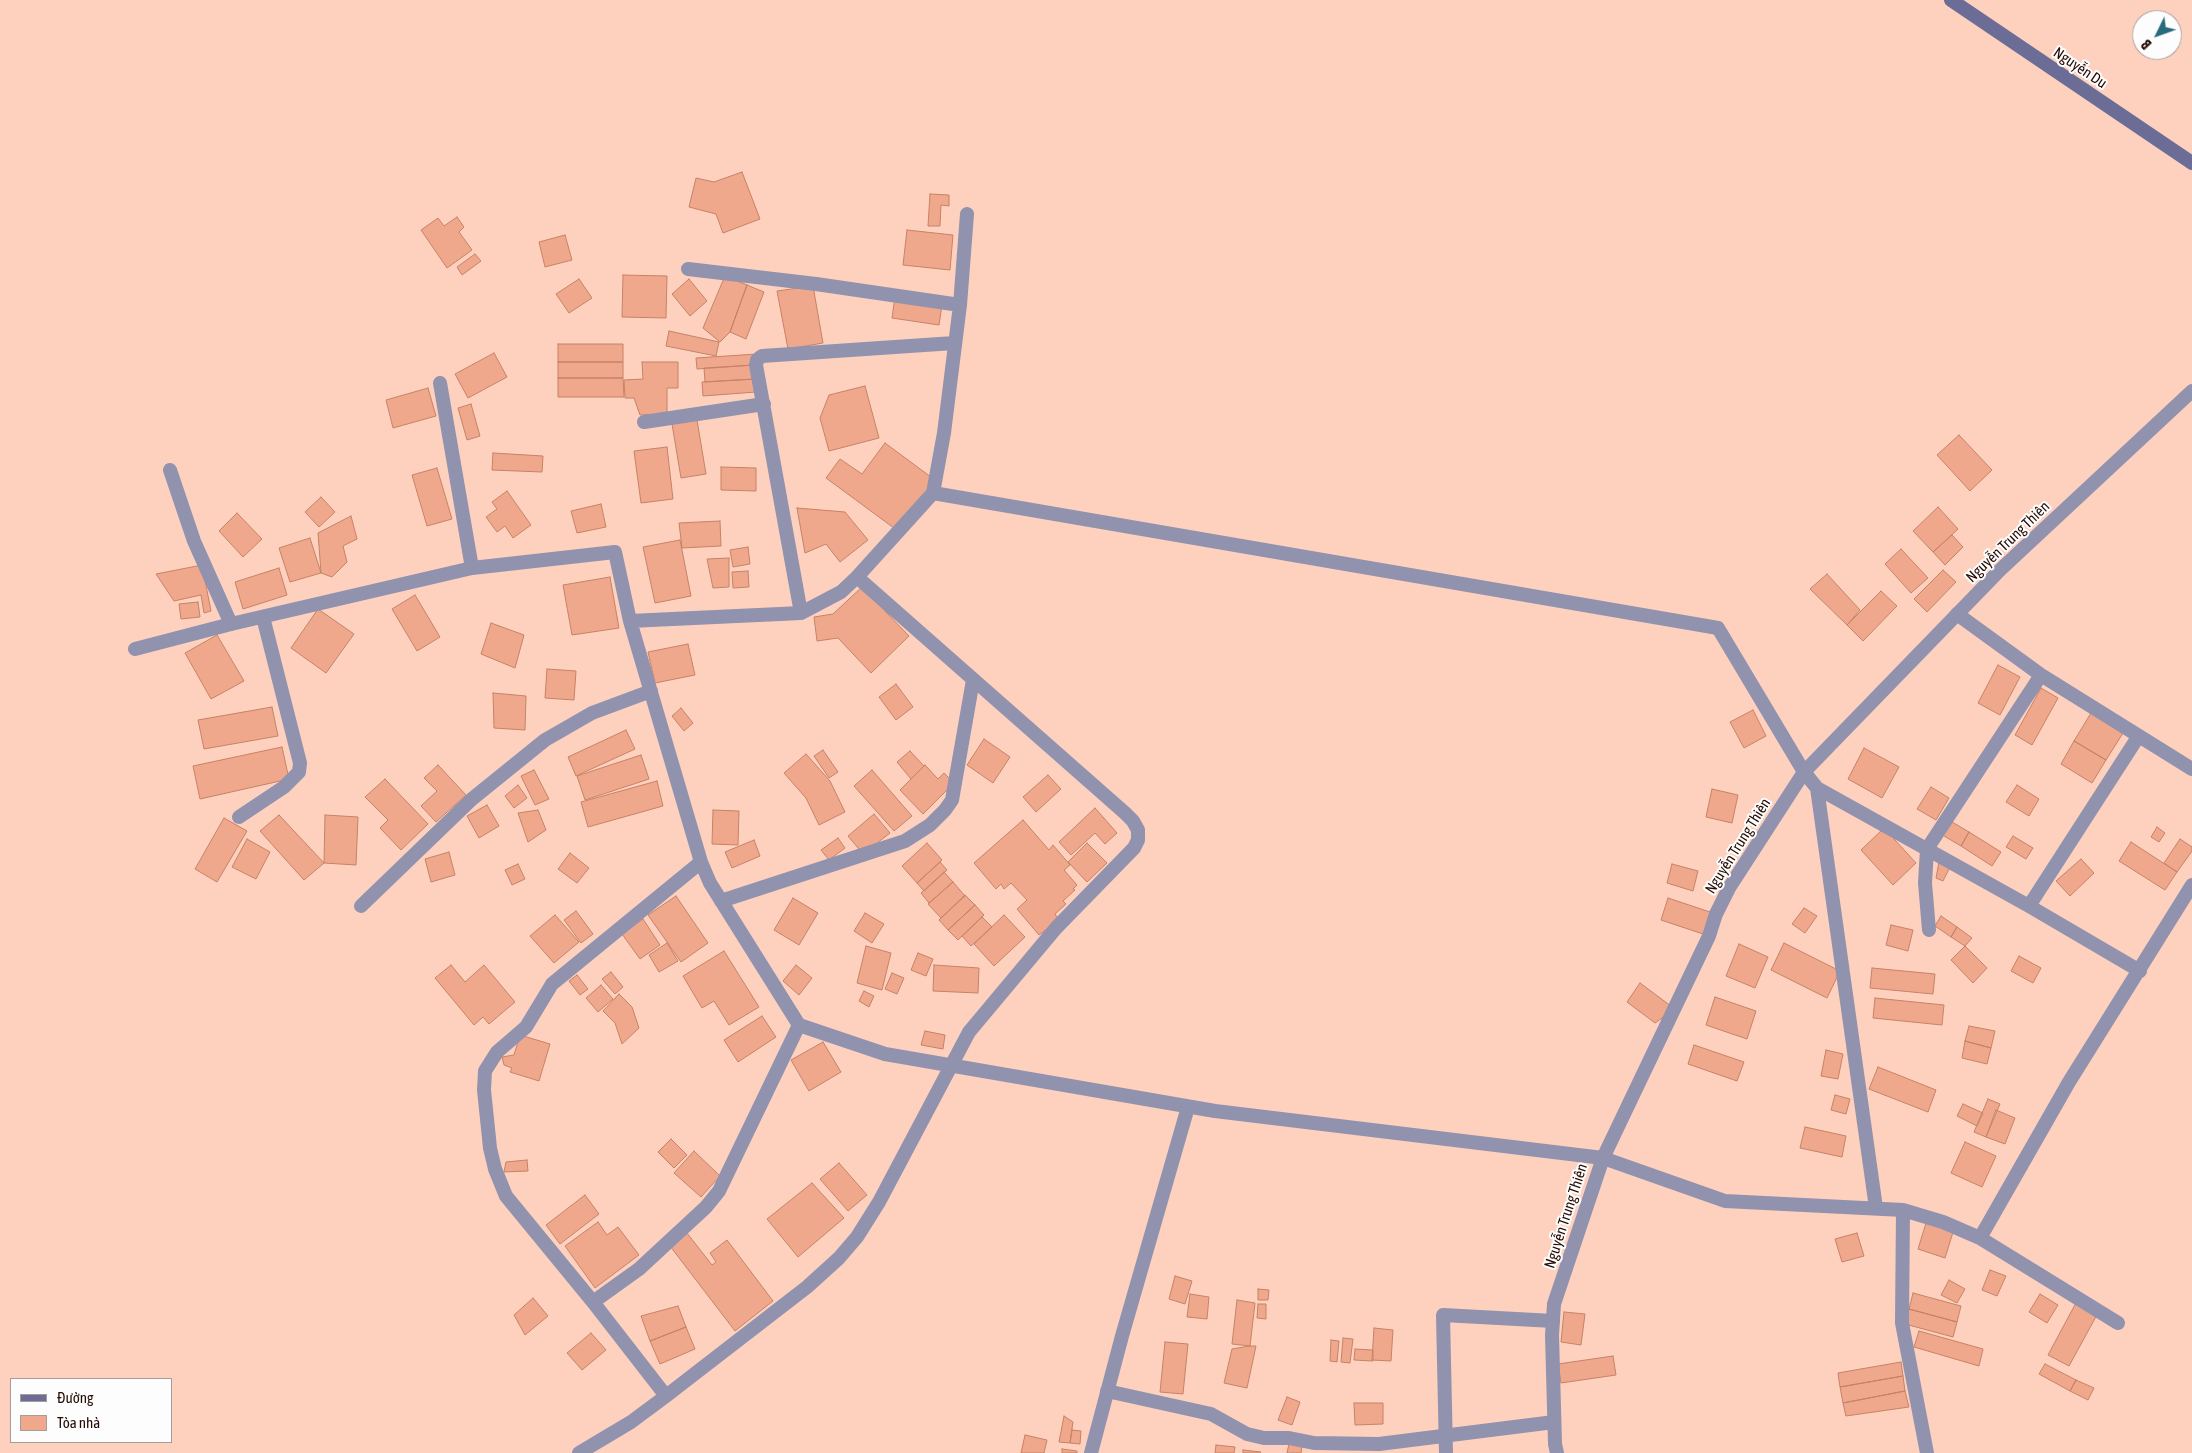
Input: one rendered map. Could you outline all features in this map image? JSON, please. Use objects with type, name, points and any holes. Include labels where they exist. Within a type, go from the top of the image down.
[{"type":"main road","name":"Nguyễn Du","points":[[1951,0],[2192,163]]},
{"type":"street","points":[[630,622],[801,613],[842,592],[858,577],[933,493],[944,433],[960,305],[967,214]]},
{"type":"street","points":[[688,269],[960,305]]},
{"type":"street","points":[[801,613],[756,365],[762,356],[954,343]]},
{"type":"street","points":[[440,383],[472,568]]},
{"type":"street","name":"Nguyễn Trung Thiên","points":[[1558,1453],[1554,1444],[1554,1304],[1603,1158],[1709,936],[1716,914],[1729,888],[1804,772],[2000,570],[2192,391]]},
{"type":"street","points":[[644,422],[764,404]]},
{"type":"street","points":[[170,470],[194,541],[231,624]]},
{"type":"street","points":[[933,493],[1718,628],[1804,772],[1817,788],[2029,906],[2140,971]]},
{"type":"street","points":[[135,650],[231,624],[472,568],[615,552],[630,622],[701,862],[721,901],[798,1025],[885,1054],[952,1064],[1188,1107],[1603,1158],[1725,1201],[1903,1210],[1943,1222],[1980,1238],[2118,1322]]},
{"type":"street","points":[[579,1453],[632,1422],[807,1287],[845,1251],[861,1231],[879,1202],[969,1032],[1056,928],[1134,848],[1138,840],[1138,830],[1125,813],[858,577]]},
{"type":"street","points":[[1957,614],[2041,674],[2138,737],[2192,769]]},
{"type":"street","points":[[239,817],[289,783],[299,772],[300,763],[263,617]]},
{"type":"street","points":[[1929,930],[1925,883],[1927,849],[2041,674]]},
{"type":"street","points":[[721,901],[878,851],[912,838],[930,825],[952,800],[973,680]]},
{"type":"street","points":[[361,906],[472,799],[529,752],[564,728],[592,713],[651,691]]},
{"type":"street","points":[[2029,906],[2138,737]]},
{"type":"street","points":[[1817,788],[1876,1208]]},
{"type":"street","points":[[666,1396],[593,1302],[506,1196],[495,1169],[490,1148],[484,1090],[485,1071],[497,1052],[526,1027],[552,984],[701,862]]},
{"type":"street","points":[[1980,1238],[2069,1082],[2192,885]]},
{"type":"street","points":[[593,1302],[639,1268],[706,1207],[719,1191],[798,1025]]},
{"type":"street","points":[[1091,1453],[1188,1107]]},
{"type":"street","points":[[1903,1210],[1902,1323],[1927,1453]]},
{"type":"street","points":[[1446,1453],[1443,1315],[1553,1321]]},
{"type":"street","points":[[1107,1391],[1211,1414],[1247,1434],[1264,1438],[1289,1438],[1314,1443],[1379,1444],[1554,1422]]},
{"type":"building","points":[[742,172],[760,219],[723,233],[716,214],[689,207],[696,178],[714,182]]},
{"type":"building","points":[[930,194],[949,195],[949,206],[941,205],[940,226],[928,226]]},
{"type":"building","points":[[457,217],[464,227],[459,232],[472,250],[447,268],[421,230],[438,218],[444,226]]},
{"type":"building","points":[[907,230],[953,235],[950,270],[903,265]]},
{"type":"building","points":[[565,235],[572,260],[545,267],[539,242]]},
{"type":"building","points":[[475,254],[481,261],[462,275],[457,267]]},
{"type":"building","points":[[623,275],[667,276],[666,318],[622,317]]},
{"type":"building","points":[[725,276],[747,285],[730,332],[720,342],[703,328]]},
{"type":"building","points":[[579,279],[592,298],[569,313],[556,294]]},
{"type":"building","points":[[689,279],[707,301],[690,316],[672,294]]},
{"type":"building","points":[[747,285],[764,292],[746,339],[730,332]]},
{"type":"building","points":[[813,286],[823,343],[788,349],[777,291]]},
{"type":"building","points":[[895,297],[942,305],[939,325],[892,318]]},
{"type":"building","points":[[669,331],[719,342],[716,356],[666,346]]},
{"type":"building","points":[[558,344],[623,344],[623,362],[558,362]]},
{"type":"building","points":[[494,353],[507,377],[468,398],[455,374]]},
{"type":"building","points":[[757,354],[754,365],[697,369],[696,358]]},
{"type":"building","points":[[558,362],[623,362],[623,378],[558,378]]},
{"type":"building","points":[[642,362],[678,362],[678,388],[667,388],[667,414],[640,415],[634,398],[625,398],[624,380],[643,379]]},
{"type":"building","points":[[754,365],[755,379],[705,382],[704,368]]},
{"type":"building","points":[[558,378],[623,378],[624,397],[558,397]]},
{"type":"building","points":[[755,379],[756,392],[703,396],[702,382]]},
{"type":"building","points":[[865,386],[879,438],[829,451],[820,418],[829,395]]},
{"type":"building","points":[[428,388],[436,416],[393,428],[386,400]]},
{"type":"building","points":[[471,404],[480,436],[467,440],[458,408]]},
{"type":"building","points":[[697,420],[706,474],[681,478],[672,424]]},
{"type":"building","points":[[1959,435],[1992,470],[1970,491],[1937,455]]},
{"type":"building","points":[[885,443],[935,480],[898,531],[826,478],[840,459],[862,474]]},
{"type":"building","points":[[667,447],[673,499],[641,503],[634,451]]},
{"type":"building","points":[[493,453],[543,456],[542,472],[492,470]]},
{"type":"building","points":[[721,467],[756,468],[756,491],[721,490]]},
{"type":"building","points":[[437,468],[452,519],[427,526],[412,475]]},
{"type":"building","points":[[507,491],[531,525],[513,538],[505,526],[497,532],[486,517],[497,509],[492,502]]},
{"type":"building","points":[[321,497],[335,512],[319,527],[305,512]]},
{"type":"building","points":[[601,504],[606,527],[577,533],[571,511]]},
{"type":"building","points":[[1938,507],[1958,529],[1933,552],[1913,531]]},
{"type":"building","points":[[797,508],[845,512],[868,540],[840,562],[826,544],[805,553]]},
{"type":"building","points":[[237,513],[262,539],[243,557],[219,531]]},
{"type":"building","points":[[351,516],[357,539],[343,546],[347,562],[332,577],[321,573],[318,533]]},
{"type":"building","points":[[720,521],[721,546],[682,548],[679,523]]},
{"type":"building","points":[[1952,535],[1963,547],[1945,565],[1933,552]]},
{"type":"building","points":[[310,538],[321,573],[290,582],[279,548]]},
{"type":"building","points":[[680,540],[691,596],[655,603],[643,547]]},
{"type":"building","points":[[748,547],[750,564],[733,567],[730,550]]},
{"type":"building","points":[[1901,549],[1928,578],[1911,593],[1885,564]]},
{"type":"building","points":[[729,558],[729,587],[713,588],[707,559]]},
{"type":"building","points":[[202,565],[211,611],[204,613],[201,595],[174,601],[156,574]]},
{"type":"building","points":[[279,568],[287,595],[243,609],[235,582]]},
{"type":"building","points":[[1943,570],[1956,582],[1927,612],[1914,599]]},
{"type":"building","points":[[748,571],[749,587],[733,588],[732,572]]},
{"type":"building","points":[[1827,574],[1860,610],[1847,625],[1810,589]]},
{"type":"building","points":[[610,577],[619,628],[572,635],[563,585]]},
{"type":"building","points":[[862,587],[909,636],[871,673],[838,638],[817,641],[814,617],[833,614]]},
{"type":"building","points":[[1881,591],[1897,606],[1863,641],[1847,625]]},
{"type":"building","points":[[415,595],[440,637],[417,651],[392,609]]},
{"type":"building","points":[[198,602],[200,617],[181,619],[179,604]]},
{"type":"building","points":[[318,609],[354,634],[326,673],[291,648]]},
{"type":"building","points":[[491,623],[524,635],[515,668],[481,654]]},
{"type":"building","points":[[217,635],[244,681],[211,699],[185,653]]},
{"type":"building","points":[[688,644],[695,675],[655,683],[648,652]]},
{"type":"building","points":[[1998,665],[2020,677],[2000,715],[1978,703]]},
{"type":"building","points":[[547,669],[576,671],[574,700],[545,698]]},
{"type":"building","points":[[896,684],[913,707],[896,720],[879,697]]},
{"type":"building","points":[[2041,688],[2058,698],[2032,745],[2015,735]]},
{"type":"building","points":[[493,693],[526,696],[525,730],[494,728]]},
{"type":"building","points":[[272,707],[278,736],[204,749],[198,720]]},
{"type":"building","points":[[681,708],[693,723],[684,731],[672,716]]},
{"type":"building","points":[[1753,710],[1766,736],[1744,748],[1730,722]]},
{"type":"building","points":[[2091,713],[2123,733],[2106,760],[2074,741]]},
{"type":"building","points":[[626,730],[635,749],[576,776],[568,757]]},
{"type":"building","points":[[984,739],[1010,757],[993,783],[967,765]]},
{"type":"building","points":[[2074,741],[2106,760],[2092,783],[2061,764]]},
{"type":"building","points":[[282,747],[289,779],[200,799],[193,766]]},
{"type":"building","points":[[1864,748],[1899,767],[1882,798],[1848,779]]},
{"type":"building","points":[[823,750],[838,772],[829,778],[814,756]]},
{"type":"building","points":[[910,751],[924,766],[911,779],[897,762]]},
{"type":"building","points":[[806,754],[830,781],[845,812],[819,825],[806,798],[784,773]]},
{"type":"building","points":[[641,755],[649,779],[585,800],[577,776]]},
{"type":"building","points":[[438,765],[466,795],[436,822],[421,806],[437,791],[424,778]]},
{"type":"building","points":[[925,765],[938,779],[944,773],[954,783],[923,814],[900,790]]},
{"type":"building","points":[[534,770],[549,799],[535,805],[521,776]]},
{"type":"building","points":[[872,770],[912,816],[894,831],[854,786]]},
{"type":"building","points":[[1048,775],[1061,789],[1036,812],[1023,797]]},
{"type":"building","points":[[385,779],[428,824],[401,850],[380,828],[388,820],[365,797]]},
{"type":"building","points":[[657,781],[663,806],[588,827],[581,802]]},
{"type":"building","points":[[518,785],[527,798],[514,808],[505,796]]},
{"type":"building","points":[[2017,785],[2039,799],[2029,816],[2006,802]]},
{"type":"building","points":[[1931,787],[1949,798],[1936,820],[1917,809]]},
{"type":"building","points":[[1712,789],[1738,795],[1732,823],[1706,817]]},
{"type":"building","points":[[487,805],[499,826],[479,838],[467,816]]},
{"type":"building","points":[[1095,808],[1117,833],[1105,844],[1095,833],[1071,855],[1059,842]]},
{"type":"building","points":[[538,810],[546,830],[528,842],[518,813]]},
{"type":"building","points":[[713,810],[739,811],[738,845],[712,844]]},
{"type":"building","points":[[874,814],[890,833],[863,854],[848,836]]},
{"type":"building","points":[[279,815],[324,863],[304,880],[260,831]]},
{"type":"building","points":[[325,815],[358,817],[356,865],[324,863]]},
{"type":"building","points":[[224,818],[247,831],[217,882],[195,869]]},
{"type":"building","points":[[1947,819],[1969,832],[1961,846],[1939,833]]},
{"type":"building","points":[[1023,820],[1049,850],[1053,845],[1070,865],[1064,870],[1077,885],[1073,889],[1075,890],[1063,901],[1066,904],[1055,914],[1059,920],[1039,935],[1017,909],[1027,900],[1011,883],[1004,889],[1001,884],[996,889],[974,863]]},
{"type":"building","points":[[2157,827],[2165,833],[2159,842],[2151,837]]},
{"type":"building","points":[[1884,828],[1916,863],[1893,885],[1861,850]]},
{"type":"building","points":[[1969,832],[2001,852],[1992,866],[1961,846]]},
{"type":"building","points":[[2013,836],[2033,848],[2026,859],[2006,847]]},
{"type":"building","points":[[838,838],[845,848],[829,860],[821,850]]},
{"type":"building","points":[[247,839],[270,852],[256,879],[232,867]]},
{"type":"building","points":[[2180,839],[2192,847],[2192,851],[2177,872],[2164,863]]},
{"type":"building","points":[[754,840],[760,856],[732,868],[725,852]]},
{"type":"building","points":[[2131,842],[2177,872],[2165,890],[2119,861]]},
{"type":"building","points":[[927,843],[942,860],[917,883],[902,866]]},
{"type":"building","points":[[1087,843],[1107,863],[1087,882],[1068,862]]},
{"type":"building","points":[[449,852],[455,875],[431,882],[425,859]]},
{"type":"building","points":[[570,853],[589,868],[577,883],[558,869]]},
{"type":"building","points":[[2081,859],[2094,873],[2070,896],[2056,881]]},
{"type":"building","points":[[940,862],[947,870],[924,891],[917,883]]},
{"type":"building","points":[[1939,862],[1950,867],[1943,881],[1936,878]]},
{"type":"building","points":[[518,864],[525,879],[512,885],[505,870]]},
{"type":"building","points":[[1672,864],[1698,871],[1693,891],[1667,883]]},
{"type":"building","points":[[944,872],[953,882],[929,903],[921,893]]},
{"type":"building","points":[[953,882],[965,896],[941,918],[928,904]]},
{"type":"building","points":[[965,895],[975,905],[948,930],[939,920]]},
{"type":"building","points":[[676,896],[708,943],[681,962],[648,915]]},
{"type":"building","points":[[793,898],[818,913],[799,945],[774,930]]},
{"type":"building","points":[[1668,898],[1716,914],[1709,936],[1661,920]]},
{"type":"building","points":[[975,905],[984,915],[958,940],[948,930]]},
{"type":"building","points":[[1804,908],[1817,916],[1805,933],[1792,924]]},
{"type":"building","points":[[576,911],[593,934],[581,943],[564,920]]},
{"type":"building","points":[[865,913],[884,924],[872,943],[854,931]]},
{"type":"building","points":[[555,915],[579,942],[554,963],[530,936]]},
{"type":"building","points":[[1004,915],[1025,937],[994,966],[974,944]]},
{"type":"building","points":[[1941,916],[1957,927],[1951,937],[1935,926]]},
{"type":"building","points":[[982,917],[992,927],[971,946],[962,936]]},
{"type":"building","points":[[643,919],[660,945],[640,959],[622,934]]},
{"type":"building","points":[[1891,925],[1913,930],[1908,951],[1886,945]]},
{"type":"building","points":[[1957,927],[1972,938],[1965,946],[1951,937]]},
{"type":"building","points":[[667,943],[678,961],[659,972],[649,955]]},
{"type":"building","points":[[1784,943],[1840,971],[1827,998],[1771,970]]},
{"type":"building","points":[[1739,944],[1768,957],[1755,988],[1726,976]]},
{"type":"building","points":[[866,946],[891,953],[882,990],[857,983]]},
{"type":"building","points":[[1965,946],[1987,968],[1973,983],[1951,960]]},
{"type":"building","points":[[724,951],[759,1007],[729,1025],[714,1001],[702,1008],[683,976]]},
{"type":"building","points":[[918,953],[933,959],[926,976],[911,970]]},
{"type":"building","points":[[2019,956],[2041,968],[2033,983],[2011,971]]},
{"type":"building","points":[[451,965],[465,982],[484,965],[515,1002],[489,1024],[483,1017],[474,1025],[435,978]]},
{"type":"building","points":[[796,965],[812,978],[799,995],[783,981]]},
{"type":"building","points":[[934,965],[979,968],[978,993],[933,991]]},
{"type":"building","points":[[1872,968],[1935,974],[1933,994],[1870,988]]},
{"type":"building","points":[[611,972],[623,987],[615,994],[602,979]]},
{"type":"building","points":[[892,973],[904,978],[897,994],[885,989]]},
{"type":"building","points":[[577,975],[588,989],[580,995],[569,981]]},
{"type":"building","points":[[1640,983],[1675,1009],[1655,1023],[1627,1002]]},
{"type":"building","points":[[601,985],[613,999],[598,1012],[586,998]]},
{"type":"building","points":[[864,991],[874,996],[869,1007],[859,1001]]},
{"type":"building","points":[[619,994],[632,1007],[639,1028],[622,1044],[615,1023],[603,1011]]},
{"type":"building","points":[[1715,997],[1756,1011],[1747,1039],[1706,1025]]},
{"type":"building","points":[[1875,998],[1944,1005],[1942,1025],[1873,1018]]},
{"type":"building","points":[[762,1016],[776,1037],[738,1062],[724,1040]]},
{"type":"building","points":[[1969,1026],[1995,1031],[1991,1048],[1965,1041]]},
{"type":"building","points":[[925,1031],[945,1035],[943,1049],[921,1045]]},
{"type":"building","points":[[520,1035],[550,1044],[539,1081],[510,1072],[512,1068],[504,1065],[502,1057],[514,1055]]},
{"type":"building","points":[[1965,1041],[1991,1048],[1987,1064],[1962,1058]]},
{"type":"building","points":[[823,1042],[841,1072],[809,1091],[791,1060]]},
{"type":"building","points":[[1694,1045],[1744,1062],[1737,1081],[1688,1064]]},
{"type":"building","points":[[1826,1050],[1843,1054],[1838,1079],[1821,1076]]},
{"type":"building","points":[[1878,1067],[1936,1090],[1928,1112],[1869,1089]]},
{"type":"building","points":[[1835,1095],[1850,1099],[1846,1114],[1831,1110]]},
{"type":"building","points":[[1988,1099],[2000,1104],[1986,1137],[1974,1132]]},
{"type":"building","points":[[1963,1104],[1983,1113],[1977,1126],[1957,1116]]},
{"type":"building","points":[[1996,1110],[2015,1118],[2005,1144],[1986,1137]]},
{"type":"building","points":[[1805,1127],[1846,1136],[1842,1157],[1800,1148]]},
{"type":"building","points":[[671,1139],[687,1155],[674,1168],[658,1152]]},
{"type":"building","points":[[1965,1142],[1996,1156],[1982,1187],[1951,1173]]},
{"type":"building","points":[[694,1151],[720,1176],[701,1197],[674,1173]]},
{"type":"building","points":[[527,1160],[528,1171],[504,1172],[506,1162]]},
{"type":"building","points":[[839,1163],[867,1195],[848,1211],[820,1179]]},
{"type":"building","points":[[812,1183],[844,1218],[798,1257],[767,1219]]},
{"type":"building","points":[[585,1195],[599,1214],[560,1244],[546,1225]]},
{"type":"building","points":[[1927,1220],[1954,1229],[1945,1258],[1918,1249]]},
{"type":"building","points":[[598,1222],[607,1235],[618,1227],[639,1255],[595,1288],[565,1246]]},
{"type":"building","points":[[687,1233],[712,1265],[716,1262],[710,1253],[727,1240],[773,1301],[735,1331],[670,1246]]},
{"type":"building","points":[[1857,1233],[1864,1256],[1842,1262],[1835,1239]]},
{"type":"building","points":[[1990,1270],[2006,1276],[1997,1296],[1982,1290]]},
{"type":"building","points":[[1175,1276],[1192,1281],[1185,1304],[1169,1299]]},
{"type":"building","points":[[1949,1280],[1965,1289],[1957,1303],[1941,1295]]},
{"type":"building","points":[[1258,1289],[1269,1290],[1268,1300],[1258,1300]]},
{"type":"building","points":[[1913,1293],[1961,1306],[1957,1322],[1909,1309]]},
{"type":"building","points":[[1190,1294],[1209,1297],[1207,1319],[1187,1317]]},
{"type":"building","points":[[2040,1294],[2058,1305],[2047,1323],[2029,1312]]},
{"type":"building","points":[[533,1298],[548,1316],[525,1335],[514,1315]]},
{"type":"building","points":[[1237,1300],[1255,1303],[1250,1346],[1232,1344]]},
{"type":"building","points":[[2077,1301],[2098,1313],[2069,1366],[2048,1355]]},
{"type":"building","points":[[1258,1304],[1266,1304],[1266,1319],[1257,1318]]},
{"type":"building","points":[[678,1306],[686,1327],[650,1341],[641,1316]]},
{"type":"building","points":[[1909,1309],[1957,1322],[1953,1337],[1905,1324]]},
{"type":"building","points":[[1564,1312],[1585,1314],[1581,1345],[1561,1342]]},
{"type":"building","points":[[686,1327],[695,1349],[660,1364],[650,1341]]},
{"type":"building","points":[[1374,1328],[1393,1330],[1391,1361],[1372,1360]]},
{"type":"building","points":[[1919,1331],[1983,1349],[1979,1366],[1914,1347]]},
{"type":"building","points":[[591,1333],[606,1350],[582,1370],[567,1353]]},
{"type":"building","points":[[1343,1338],[1353,1339],[1350,1363],[1341,1362]]},
{"type":"building","points":[[1331,1340],[1339,1341],[1337,1362],[1330,1361]]},
{"type":"building","points":[[1165,1342],[1188,1344],[1183,1394],[1160,1392]]},
{"type":"building","points":[[1256,1346],[1247,1388],[1224,1383],[1232,1349]]},
{"type":"building","points":[[1355,1349],[1373,1350],[1373,1361],[1354,1360]]},
{"type":"building","points":[[1613,1356],[1616,1375],[1561,1383],[1558,1364]]},
{"type":"building","points":[[1901,1362],[1903,1376],[1840,1387],[1838,1373]]},
{"type":"building","points":[[2045,1364],[2076,1380],[2070,1391],[2039,1374]]},
{"type":"building","points":[[1903,1376],[1905,1391],[1843,1403],[1840,1387]]},
{"type":"building","points":[[2076,1380],[2094,1388],[2088,1400],[2070,1391]]},
{"type":"building","points":[[1905,1391],[1909,1407],[1846,1416],[1843,1403]]},
{"type":"building","points":[[1287,1397],[1300,1402],[1292,1425],[1278,1420]]},
{"type":"building","points":[[1354,1403],[1383,1403],[1383,1424],[1355,1425]]},
{"type":"building","points":[[1064,1416],[1073,1422],[1070,1443],[1059,1442]]},
{"type":"building","points":[[1072,1430],[1081,1431],[1080,1444],[1070,1443]]},
{"type":"building","points":[[1025,1435],[1047,1440],[1044,1453],[1021,1453]]},
{"type":"building","points":[[1289,1444],[1302,1446],[1301,1453],[1287,1453]]},
{"type":"building","points":[[1216,1445],[1235,1447],[1234,1453],[1215,1453]]},
{"type":"building","points":[[1062,1449],[1077,1451],[1077,1453],[1062,1453]]},
{"type":"building","points":[[1243,1450],[1261,1452],[1243,1453]]}]
